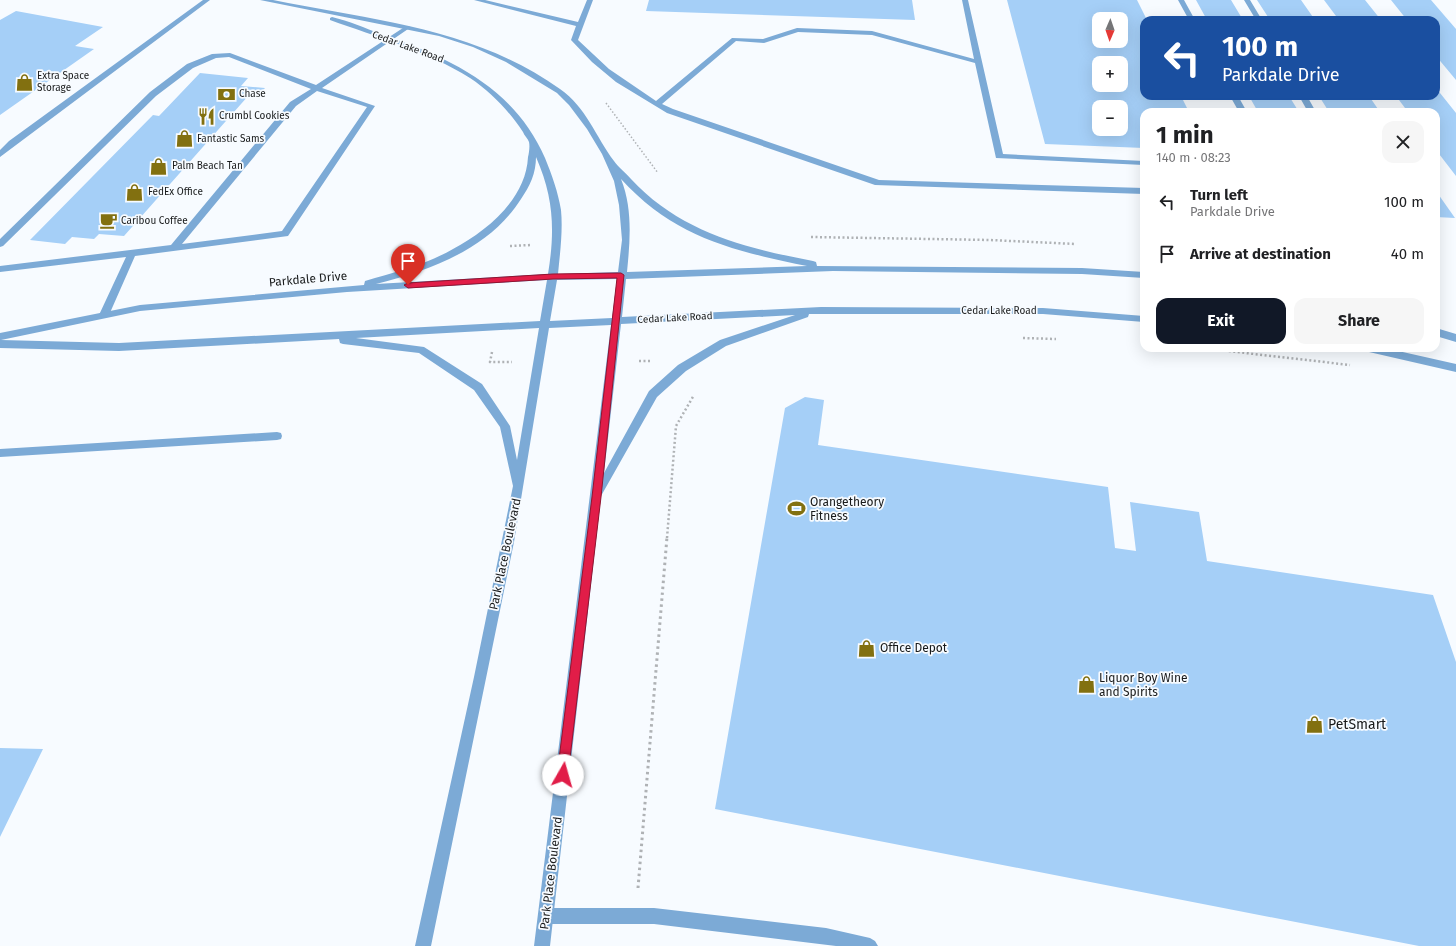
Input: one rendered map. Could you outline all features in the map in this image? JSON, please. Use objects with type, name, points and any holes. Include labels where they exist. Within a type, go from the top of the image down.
[{"type":"street","points":[[0,155],[12,143],[207,0]]},
{"type":"street","name":"Cedar Lake Road","points":[[263,0],[305,10],[408,27],[475,44],[507,58],[565,96],[598,140],[610,162],[623,200],[626,240],[621,275]]},
{"type":"street","points":[[477,0],[580,24]]},
{"type":"street","points":[[590,0],[574,40],[584,52],[642,96],[670,111],[878,183],[1140,191]]},
{"type":"street","points":[[965,0],[999,156],[1140,163]]},
{"type":"street","points":[[1181,0],[1190,16]]},
{"type":"street","points":[[1247,0],[1257,16]]},
{"type":"street","name":"Cedar Lake Road","points":[[305,10],[418,49],[451,63],[483,84],[508,107],[533,143],[550,179],[557,219],[553,277],[544,324],[821,310],[1043,311],[1140,319]]},
{"type":"street","points":[[174,248],[293,104],[408,27]]},
{"type":"street","points":[[656,104],[734,38],[764,41],[797,30],[872,33],[979,62]]},
{"type":"street","points":[[0,244],[153,94],[190,66],[215,56],[230,55],[316,88],[371,106],[285,234],[0,270]]},
{"type":"street","points":[[348,289],[423,268],[468,245],[488,232],[516,202],[531,173],[533,143]]},
{"type":"street","points":[[610,162],[649,202],[685,226],[721,242],[766,255],[833,268]]},
{"type":"street","points":[[104,315],[132,253]]},
{"type":"street","points":[[621,275],[833,268],[1082,271],[1140,275]]},
{"type":"street","name":"Parkdale Drive","points":[[0,337],[140,308],[348,289],[553,277],[621,275]]},
{"type":"street","name":"Park Place Boulevard","points":[[542,946],[621,275]]},
{"type":"street","points":[[596,497],[653,394],[682,368],[723,342],[821,310]]},
{"type":"street","points":[[0,344],[119,347],[544,324]]},
{"type":"street","name":"Park Place Boulevard","points":[[424,946],[518,490],[544,324]]},
{"type":"street","points":[[1440,333],[1456,338]]},
{"type":"street","points":[[317,336],[421,350],[478,387],[505,426],[518,490]]},
{"type":"street","points":[[1386,352],[1456,368]]},
{"type":"street","points":[[0,453],[277,436]]},
{"type":"street","points":[[546,916],[654,916],[826,936],[870,946]]},
{"type":"path","points":[[806,236],[990,240],[1081,245]]},
{"type":"path","points":[[503,246],[534,245]]},
{"type":"path","points":[[1016,337],[1064,339]]},
{"type":"path","points":[[492,346],[490,362],[513,362]]},
{"type":"path","points":[[1241,352],[1309,359],[1357,366]]},
{"type":"path","points":[[640,857],[676,426],[698,389]]},
{"type":"building","points":[[649,0],[912,0],[915,20],[646,11]]},
{"type":"building","points":[[1007,0],[1137,0],[1145,16],[1140,16],[1140,100],[1183,100],[1187,108],[1140,108],[1140,148],[1045,144]]},
{"type":"building","points":[[1196,0],[1231,0],[1241,16],[1205,16]]},
{"type":"building","points":[[1257,0],[1301,0],[1312,16],[1267,16]]},
{"type":"building","points":[[1324,0],[1365,0],[1378,16],[1336,16]]},
{"type":"building","points":[[1391,0],[1431,0],[1456,29],[1456,80],[1440,61],[1440,16],[1404,16]]},
{"type":"building","name":"Extra Space Storage","points":[[16,11],[103,27],[75,46],[94,49],[0,115],[0,20]]},
{"type":"building","points":[[200,73],[248,78],[241,86],[265,88],[258,96],[249,95],[124,236],[99,234],[94,239],[72,237],[65,244],[30,240],[153,115],[159,116]]},
{"type":"building","points":[[1440,93],[1456,113],[1456,176],[1440,155],[1440,108],[1405,108],[1399,100],[1440,100]]},
{"type":"building","points":[[1251,100],[1292,100],[1296,108],[1256,108]]},
{"type":"building","points":[[1322,100],[1372,100],[1377,108],[1326,108]]},
{"type":"building","points":[[1440,197],[1455,218],[1440,217]]},
{"type":"building","points":[[805,397],[824,400],[818,445],[1108,487],[1115,548],[1136,551],[1130,502],[1199,512],[1207,561],[1433,595],[1456,662],[1456,946],[1419,946],[715,809],[785,408]]},
{"type":"building","points":[[0,748],[43,749],[0,837]]},
{"type":"place","name":"Extra Space Storage","points":[[24,82]]},
{"type":"place","name":"Chase","points":[[226,94]]},
{"type":"place","name":"Crumbl Cookies","points":[[206,116]]},
{"type":"place","name":"Fantastic Sams","points":[[184,139]]},
{"type":"place","name":"Palm Beach Tan","points":[[159,166]]},
{"type":"place","name":"FedEx Office","points":[[135,192]]},
{"type":"place","name":"Caribou Coffee","points":[[108,221]]},
{"type":"place","name":"Orangetheory Fitness","points":[[797,509]]},
{"type":"place","name":"Office Depot","points":[[867,648]]},
{"type":"place","name":"Liquor Boy Wine and Spirits","points":[[1086,685]]},
{"type":"place","name":"PetSmart","points":[[1315,724]]},
{"type":"route","points":[[408,285],[621,275],[563,775]]}]
